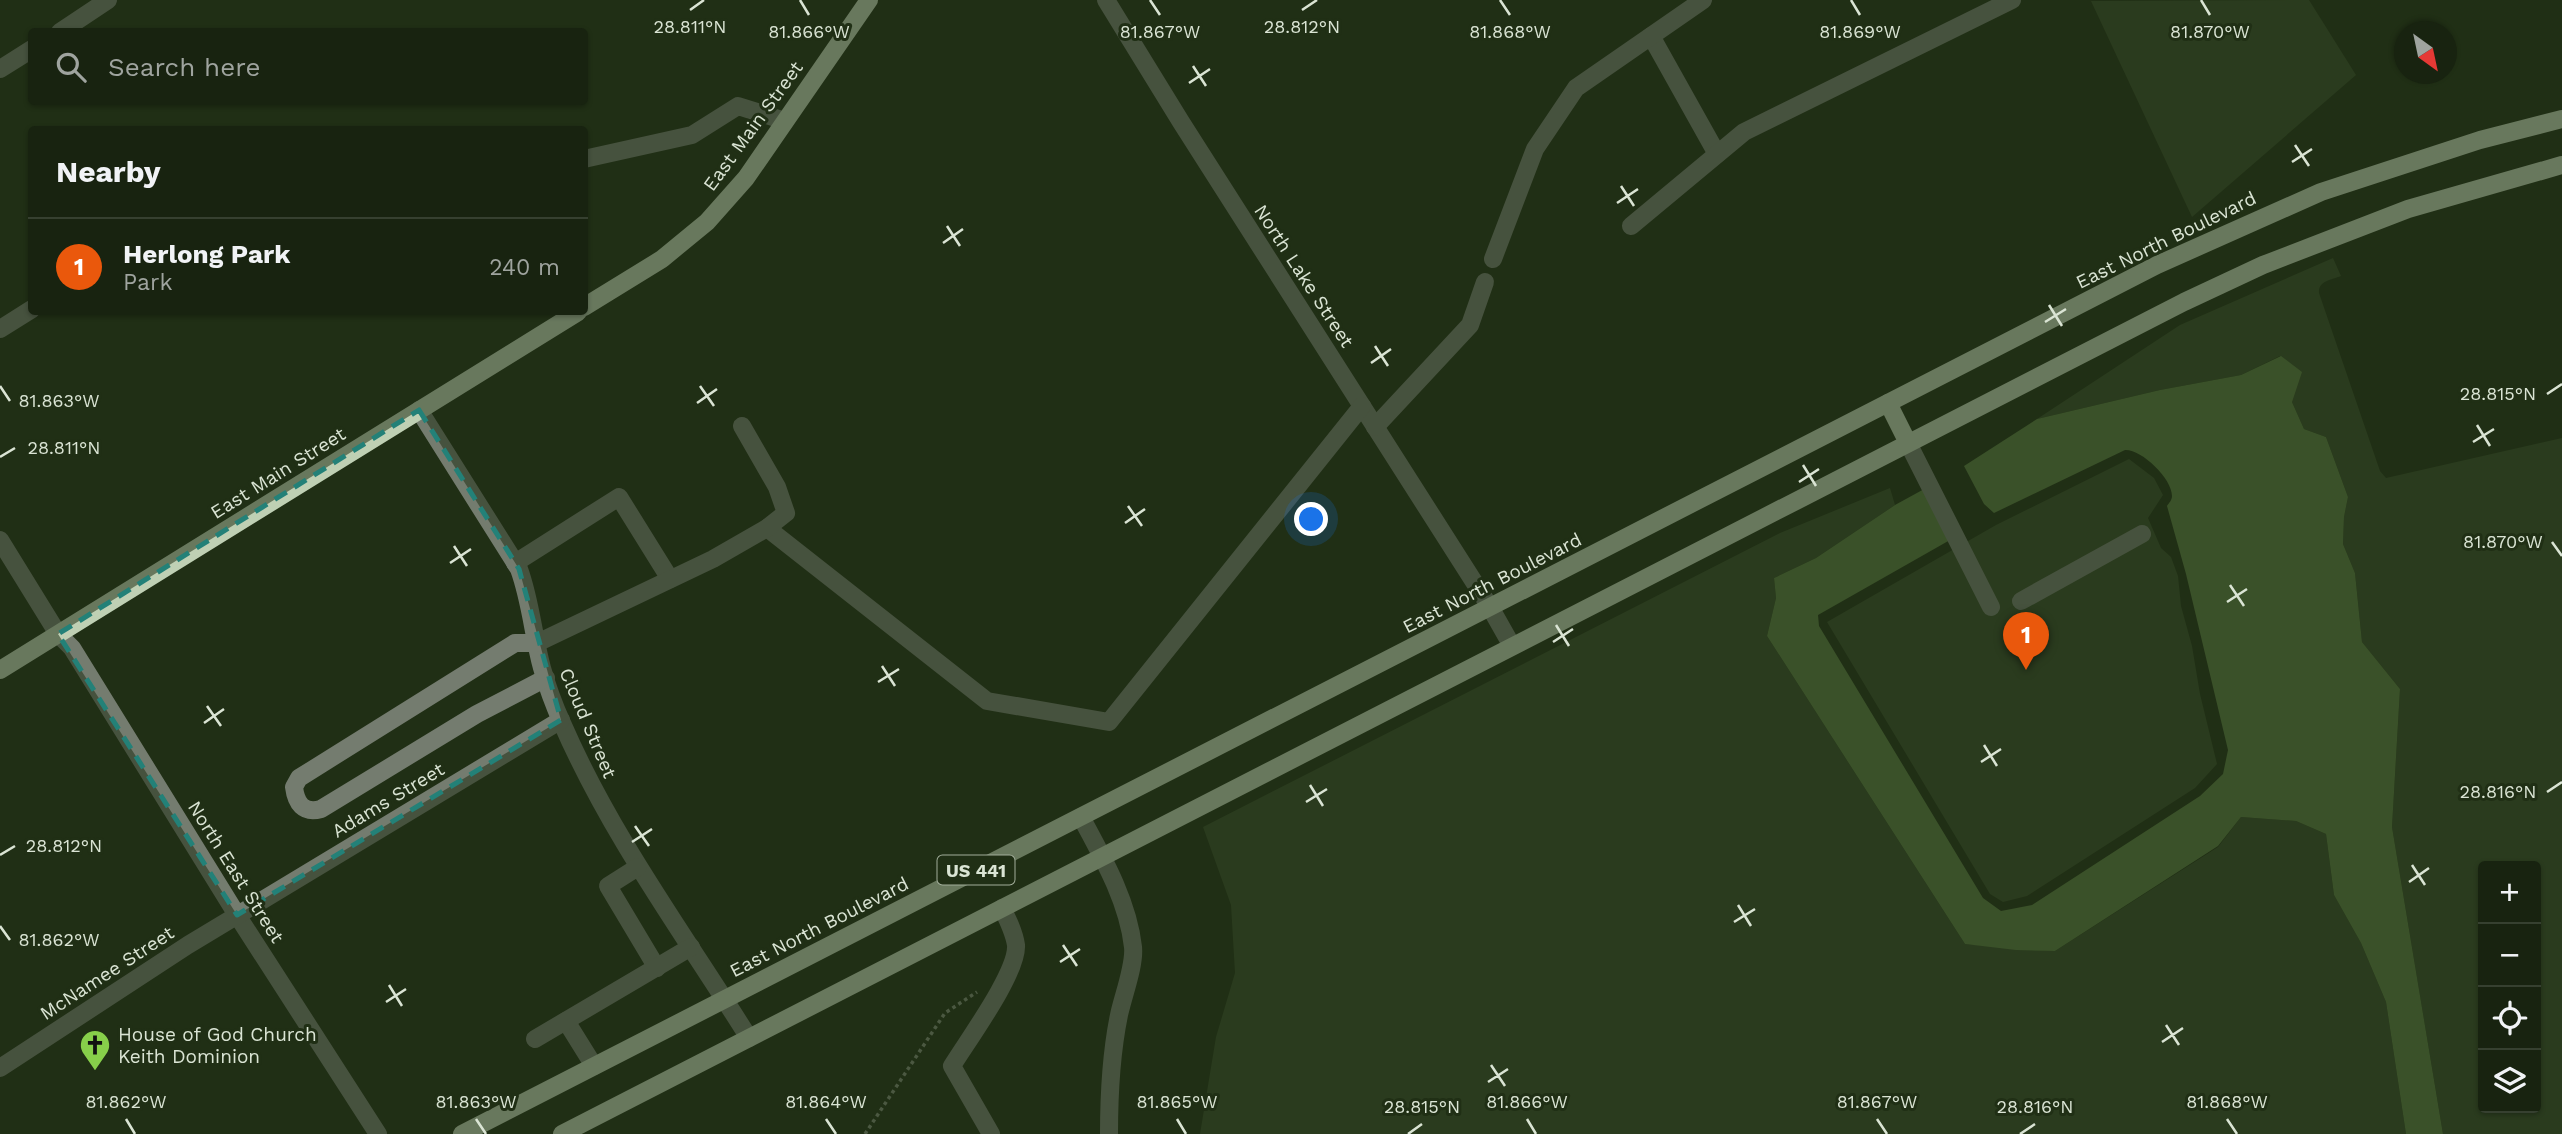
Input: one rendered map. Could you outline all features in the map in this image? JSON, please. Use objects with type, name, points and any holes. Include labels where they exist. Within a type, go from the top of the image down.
[{"type":"main road","name":"East Main Street","points":[[588,305],[662,259],[707,222],[746,178],[869,0]]},
{"type":"main road","name":"East North Boulevard","points":[[462,1134],[2157,265],[2321,192],[2454,148],[2562,119]]},
{"type":"main road","name":"US 441","points":[[562,1134],[2183,302],[2263,265],[2408,209],[2562,165]]},
{"type":"main road","name":"East Main Street","points":[[0,670],[573,315]]},
{"type":"main road","points":[[1888,403],[1908,443]]},
{"type":"street","points":[[66,28],[108,0]]},
{"type":"street","name":"North Lake Street","points":[[1106,0],[1490,607],[1512,646]]},
{"type":"street","points":[[1493,259],[1535,149],[1576,88],[1703,0]]},
{"type":"street","points":[[1631,226],[1744,132],[2012,0]]},
{"type":"street","points":[[1651,36],[1717,154]]},
{"type":"street","points":[[0,69],[28,52]]},
{"type":"street","points":[[588,158],[692,135],[738,106],[785,121]]},
{"type":"street","points":[[1375,427],[1470,325],[1485,282]]},
{"type":"street","points":[[0,329],[28,312]]},
{"type":"street","points":[[767,528],[987,701],[1109,722],[1362,406]]},
{"type":"street","name":"Cloud Street","points":[[419,410],[515,563],[527,593],[546,678],[561,720],[592,789],[638,867],[749,1038]]},
{"type":"street","points":[[546,678],[477,714],[321,809],[311,812],[302,808],[295,798],[294,787],[299,778],[515,643],[537,643],[713,559],[767,528],[786,513],[778,487],[742,426]]},
{"type":"street","points":[[1908,443],[1992,607]]},
{"type":"street","points":[[515,563],[619,496],[670,579]]},
{"type":"street","points":[[2021,601],[2141,534]]},
{"type":"street","name":"North East Street","points":[[0,540],[58,634],[72,648],[237,915],[378,1134]]},
{"type":"street","name":"Adams Street","points":[[237,915],[561,720]]},
{"type":"street","points":[[1082,817],[1129,922],[1134,950],[1118,1017],[1113,1053],[1109,1134]]},
{"type":"street","points":[[638,867],[608,886],[657,968]]},
{"type":"street","points":[[991,1134],[952,1066],[1012,968],[1016,948],[1014,934],[1002,908]]},
{"type":"street","name":"McNamee Street","points":[[0,1068],[237,915]]},
{"type":"street","points":[[536,1039],[691,947]]},
{"type":"street","points":[[566,1021],[594,1066]]},
{"type":"path","points":[[865,1134],[945,1013],[964,999],[1007,977]]},
{"type":"highlighted area","points":[[419,410],[519,569],[561,720],[237,915],[58,634]]},
{"type":"shaded area","points":[[2309,0],[2356,75],[2192,217],[2091,1]]},
{"type":"shaded area","points":[[2333,258],[2341,276],[2323,283],[2319,293],[2380,471],[2386,478],[2562,438],[2562,1134],[2443,1134],[2392,827],[2400,689],[2362,642],[2355,573],[2343,544],[2348,497],[2326,437],[2304,429],[2292,402],[2280,356],[2241,375],[2160,390],[2037,419],[2180,325]]},
{"type":"shaded area","points":[[2281,356],[2302,372],[2292,402],[2304,429],[2326,437],[2348,497],[2343,544],[2355,573],[2362,642],[2400,689],[2392,827],[2443,1134],[2406,1134],[2386,1002],[2361,943],[2334,895],[2326,834],[2296,821],[2241,817],[2218,846],[2055,951],[1965,944],[1767,636],[1776,598],[1774,578],[1816,558],[1895,505],[1926,488],[1950,540],[1818,615],[1819,626],[1983,898],[2001,911],[2032,905],[2200,796],[2223,774],[2228,750],[2167,506],[2172,497],[2171,489],[2161,473],[2147,459],[2125,450],[1994,513],[1984,504],[1964,466],[2037,419],[2160,390],[2241,375]]},
{"type":"shaded area","points":[[2129,459],[2154,478],[2163,495],[2148,518],[2161,548],[2171,557],[2178,576],[2181,606],[2217,764],[2195,788],[2027,896],[2003,902],[1990,894],[1827,622],[1996,525]]},
{"type":"shaded area","points":[[1890,488],[1895,505],[1816,558],[1774,578],[1776,598],[1767,636],[1965,944],[2055,951],[2218,847],[2241,817],[2296,821],[2326,834],[2334,895],[2361,943],[2386,1002],[2406,1134],[1200,1134],[1216,1037],[1235,973],[1231,905],[1203,827],[1780,533]]},
{"type":"place","name":"Herlong Park","points":[[2026,670]]},
{"type":"place","name":"House of God Church Keith Dominion","points":[[95,1072]]}]
